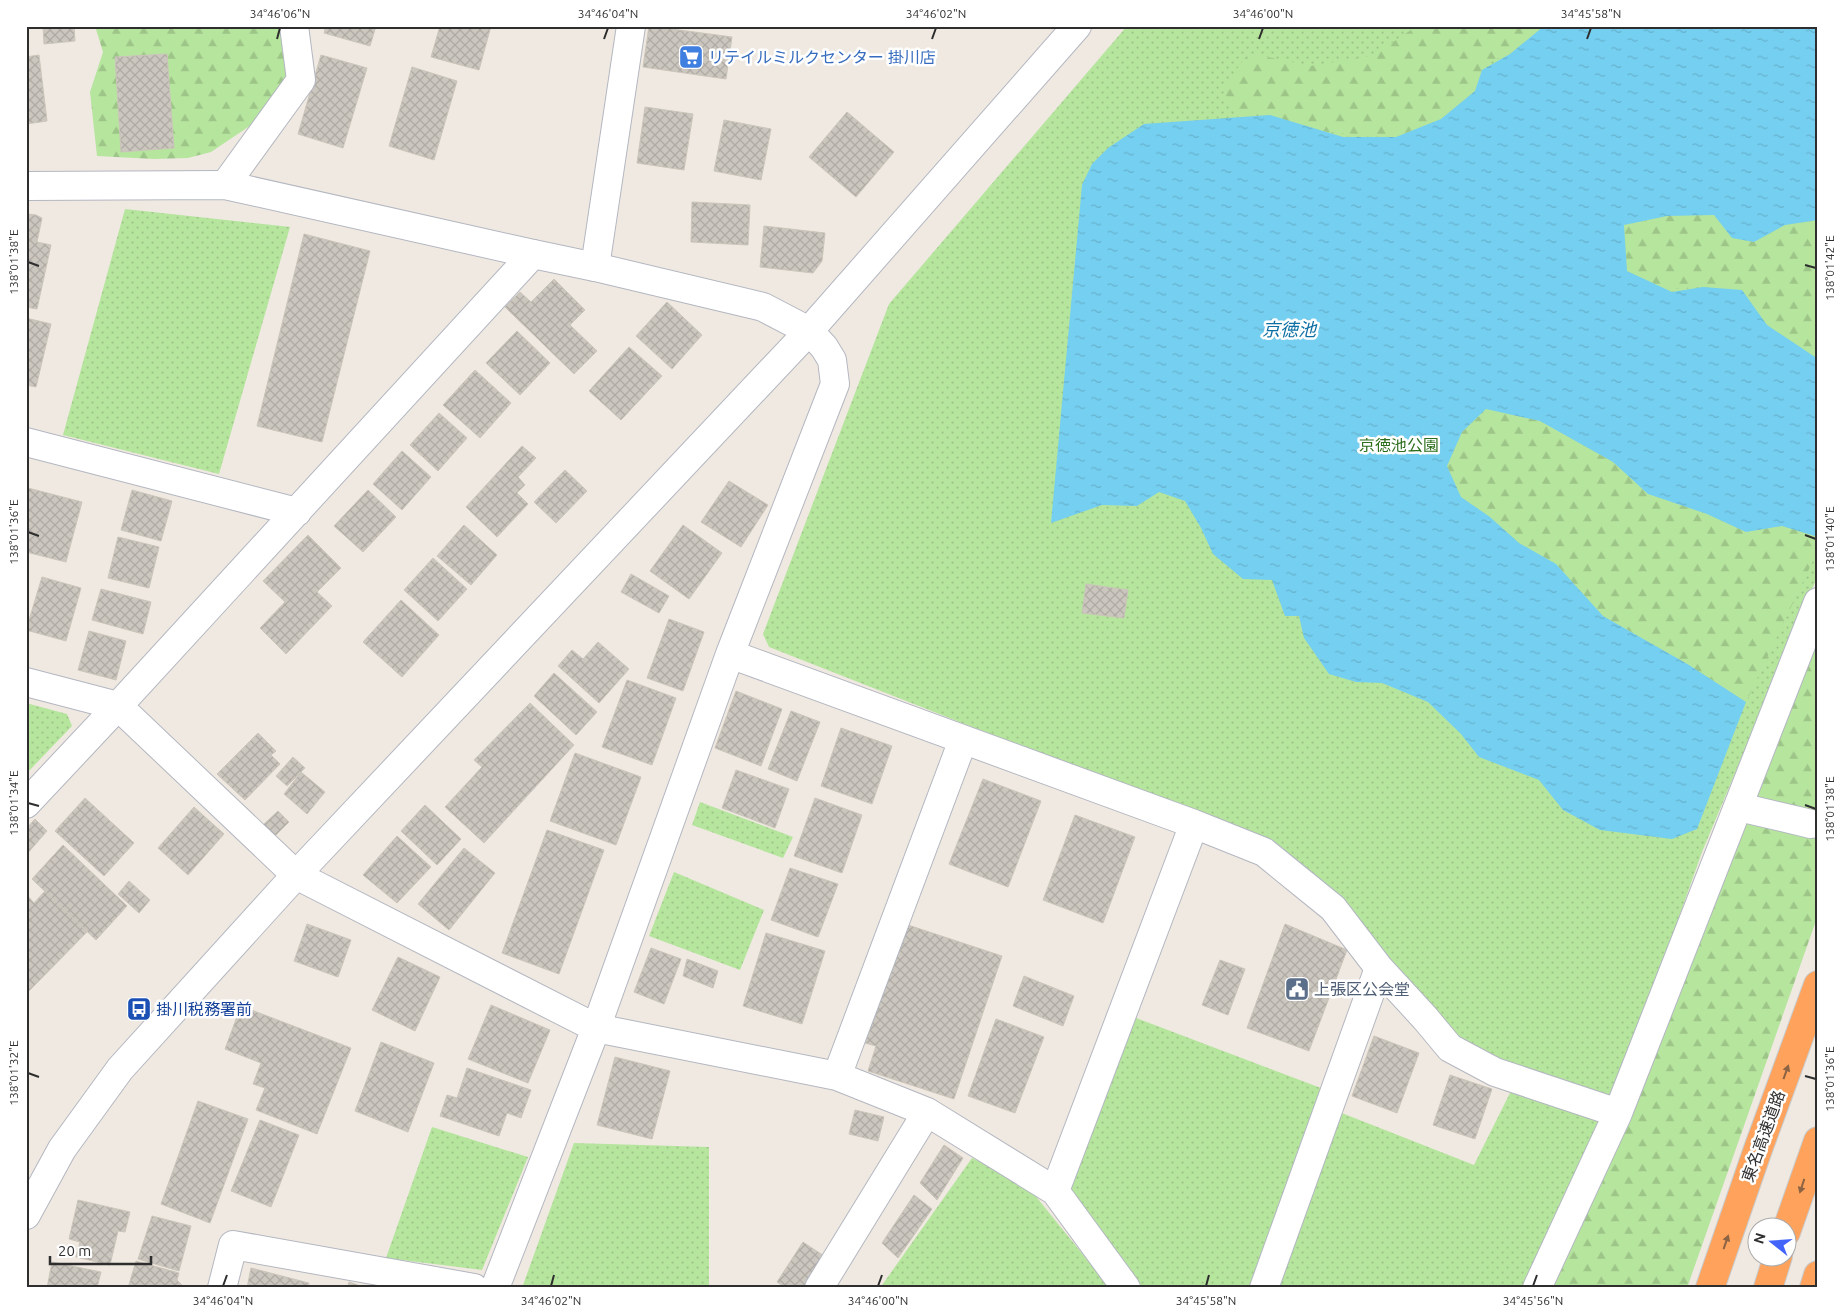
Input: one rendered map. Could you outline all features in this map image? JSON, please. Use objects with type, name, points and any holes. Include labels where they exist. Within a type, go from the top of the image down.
[{"type":"highway","name":"東名高速道路","points":[[1710,1288],[1756,1152],[1818,985]]},
{"type":"highway","points":[[1792,1216],[1818,1141]]},
{"type":"highway","points":[[1768,1288],[1775,1266]]},
{"type":"highway","points":[[1814,1288],[1818,1275]]},
{"type":"street","points":[[225,185],[301,80],[294,26]]},
{"type":"street","points":[[596,267],[631,26]]},
{"type":"street","points":[[26,1215],[62,1149],[120,1069],[296,875],[809,331],[1077,26]]},
{"type":"street","points":[[26,186],[225,185],[596,267],[764,307],[809,331],[824,347],[832,360],[835,384],[730,654],[596,1028],[495,1288]]},
{"type":"street","points":[[26,804],[533,254]]},
{"type":"street","points":[[26,442],[297,512]]},
{"type":"street","points":[[1537,1288],[1618,1113],[1818,602]]},
{"type":"street","points":[[730,654],[1194,824],[1264,852],[1333,908],[1379,968],[1450,1048],[1495,1072],[1618,1113]]},
{"type":"street","points":[[26,682],[118,706],[296,875],[596,1028],[837,1076],[927,1112],[1055,1191],[1126,1288]]},
{"type":"street","points":[[837,1076],[963,740]]},
{"type":"street","points":[[1739,807],[1811,824]]},
{"type":"street","points":[[1055,1191],[1194,824]]},
{"type":"street","points":[[1264,1288],[1379,968]]},
{"type":"street","points":[[819,1288],[927,1112]]},
{"type":"street","points":[[222,1288],[233,1245],[474,1288]]},
{"type":"green space","points":[[95,26],[293,26],[301,80],[269,113],[211,152],[188,158],[154,159],[97,156],[90,92],[103,52]]},
{"type":"green space","name":"京徳池公園","points":[[1127,26],[1818,26],[1818,575],[1702,852],[1619,1087],[1540,1288],[1134,1288],[1061,1176],[1123,1013],[1334,1093],[1329,1108],[1474,1165],[1517,1079],[1452,1042],[1259,840],[769,647],[763,634],[889,304]]},
{"type":"green space","points":[[1417,26],[1544,26],[1510,54],[1486,62],[1475,91],[1441,119],[1396,137],[1328,132],[1242,117],[1222,99],[1227,82],[1249,53],[1310,66],[1372,56]]},
{"type":"green space","points":[[125,209],[290,227],[219,474],[63,435]]},
{"type":"green space","points":[[1714,215],[1732,238],[1754,242],[1785,225],[1818,220],[1818,359],[1767,325],[1742,290],[1703,287],[1665,289],[1627,271],[1624,225],[1667,216]]},
{"type":"green space","points":[[1493,404],[1540,421],[1613,462],[1648,494],[1707,514],[1746,532],[1782,526],[1818,537],[1818,550],[1746,702],[1689,665],[1603,616],[1556,564],[1519,543],[1490,517],[1461,497],[1447,466],[1462,432]]},
{"type":"green space","points":[[1818,600],[1818,915],[1687,1288],[1537,1288]]},
{"type":"green space","points":[[26,703],[67,714],[72,726],[26,774]]},
{"type":"green space","points":[[700,802],[793,837],[783,858],[692,825]]},
{"type":"green space","points":[[674,872],[764,910],[740,970],[649,936]]},
{"type":"green space","points":[[432,1127],[528,1157],[482,1270],[386,1258]]},
{"type":"green space","points":[[574,1143],[709,1147],[709,1288],[522,1288]]},
{"type":"green space","points":[[972,1158],[1025,1183],[1110,1288],[880,1288]]},
{"type":"water","name":"京徳池","points":[[1544,26],[1818,26],[1818,220],[1785,225],[1754,242],[1732,238],[1714,215],[1667,216],[1624,225],[1627,271],[1672,292],[1703,287],[1742,290],[1767,325],[1818,359],[1818,537],[1782,526],[1746,532],[1707,514],[1648,494],[1613,462],[1540,421],[1486,409],[1462,432],[1447,466],[1461,497],[1490,517],[1519,543],[1556,564],[1603,616],[1689,665],[1746,702],[1697,829],[1672,839],[1600,830],[1563,810],[1539,780],[1479,757],[1461,734],[1428,702],[1382,683],[1356,682],[1329,674],[1304,638],[1299,616],[1285,616],[1272,580],[1243,579],[1213,554],[1201,528],[1185,501],[1159,492],[1137,506],[1102,505],[1051,523],[1082,185],[1092,164],[1108,148],[1144,124],[1270,115],[1343,137],[1396,137],[1441,119],[1475,91],[1482,70],[1510,54]]},
{"type":"building","points":[[43,26],[74,26],[75,41],[44,44]]},
{"type":"building","points":[[326,26],[376,26],[370,46],[324,33]]},
{"type":"building","points":[[440,26],[491,26],[479,70],[431,57]]},
{"type":"building","points":[[649,26],[732,37],[726,79],[643,67]]},
{"type":"building","points":[[167,54],[174,148],[121,152],[115,57]]},
{"type":"building","points":[[39,55],[47,121],[26,124],[26,57]]},
{"type":"building","points":[[321,55],[367,68],[343,148],[298,134]]},
{"type":"building","points":[[412,67],[457,81],[434,160],[389,146]]},
{"type":"building","points":[[645,107],[693,114],[684,170],[637,163]]},
{"type":"building","points":[[847,112],[894,152],[856,197],[809,157]]},
{"type":"building","points":[[724,120],[771,129],[761,180],[714,171]]},
{"type":"building","points":[[692,202],[750,205],[748,245],[691,242]]},
{"type":"building","points":[[26,215],[42,218],[37,242],[51,245],[37,309],[26,307]]},
{"type":"building","points":[[764,226],[825,233],[822,261],[813,273],[760,267]]},
{"type":"building","points":[[304,234],[370,251],[322,442],[257,426]]},
{"type":"building","points":[[554,279],[585,310],[570,325],[597,351],[574,374],[505,307],[520,292],[531,302]]},
{"type":"building","points":[[667,302],[702,335],[672,369],[636,336]]},
{"type":"building","points":[[26,318],[51,324],[36,387],[26,385]]},
{"type":"building","points":[[517,331],[550,363],[520,395],[486,363]]},
{"type":"building","points":[[629,347],[662,376],[621,420],[589,391]]},
{"type":"building","points":[[475,370],[511,403],[480,438],[443,405]]},
{"type":"building","points":[[439,413],[467,438],[438,471],[410,445]]},
{"type":"building","points":[[522,446],[536,458],[518,477],[525,485],[517,493],[528,504],[497,537],[466,507]]},
{"type":"building","points":[[402,451],[431,477],[402,510],[373,484]]},
{"type":"building","points":[[565,470],[587,491],[556,523],[534,502]]},
{"type":"building","points":[[729,481],[768,505],[741,547],[701,522]]},
{"type":"building","points":[[28,488],[82,502],[66,562],[26,552],[26,494]]},
{"type":"building","points":[[132,490],[172,501],[161,541],[121,530]]},
{"type":"building","points":[[368,490],[396,517],[363,552],[334,526]]},
{"type":"building","points":[[464,525],[497,555],[471,585],[437,556]]},
{"type":"building","points":[[683,525],[722,553],[689,599],[650,571]]},
{"type":"building","points":[[308,535],[341,568],[317,592],[332,606],[286,654],[260,628],[285,602],[263,581]]},
{"type":"building","points":[[118,537],[159,547],[149,588],[108,578]]},
{"type":"building","points":[[433,558],[467,589],[438,621],[404,590]]},
{"type":"building","points":[[631,574],[669,596],[659,613],[621,592]]},
{"type":"building","points":[[42,577],[81,588],[66,641],[26,630]]},
{"type":"building","points":[[1086,584],[1128,590],[1124,618],[1082,613]]},
{"type":"building","points":[[101,589],[151,602],[143,634],[92,620]]},
{"type":"building","points":[[401,600],[439,635],[402,677],[363,642]]},
{"type":"building","points":[[669,619],[704,632],[683,691],[647,678]]},
{"type":"building","points":[[89,631],[126,641],[116,680],[78,670]]},
{"type":"building","points":[[598,642],[629,669],[599,703],[558,666],[572,650],[583,659]]},
{"type":"building","points":[[554,673],[597,712],[576,735],[534,696]]},
{"type":"building","points":[[627,680],[676,698],[652,765],[602,747]]},
{"type":"building","points":[[736,691],[782,709],[761,766],[715,748]]},
{"type":"building","points":[[530,703],[574,745],[484,843],[445,807],[482,767],[474,760]]},
{"type":"building","points":[[791,711],[820,722],[797,781],[768,769]]},
{"type":"building","points":[[841,728],[892,746],[872,804],[821,786]]},
{"type":"building","points":[[258,733],[276,751],[271,755],[280,764],[245,800],[217,774]]},
{"type":"building","points":[[575,753],[641,777],[616,845],[550,821]]},
{"type":"building","points":[[293,757],[305,768],[287,786],[276,776]]},
{"type":"building","points":[[736,770],[789,789],[775,828],[722,808]]},
{"type":"building","points":[[301,772],[325,792],[307,814],[284,794]]},
{"type":"building","points":[[983,779],[1041,801],[1008,887],[949,864]]},
{"type":"building","points":[[85,798],[134,843],[104,876],[55,831]]},
{"type":"building","points":[[815,798],[862,815],[842,873],[794,856]]},
{"type":"building","points":[[425,805],[461,839],[437,865],[401,831]]},
{"type":"building","points":[[194,807],[224,834],[188,875],[158,848]]},
{"type":"building","points":[[278,811],[289,822],[275,836],[263,825]]},
{"type":"building","points":[[1075,815],[1135,837],[1103,923],[1043,900]]},
{"type":"building","points":[[35,819],[47,831],[26,855],[26,829]]},
{"type":"building","points":[[547,830],[604,850],[559,974],[502,953]]},
{"type":"building","points":[[397,836],[431,867],[397,903],[363,875]]},
{"type":"building","points":[[63,845],[127,906],[96,940],[32,879]]},
{"type":"building","points":[[464,848],[495,873],[449,930],[418,904]]},
{"type":"building","points":[[790,868],[838,884],[818,937],[771,920]]},
{"type":"building","points":[[129,881],[150,900],[139,913],[118,894]]},
{"type":"building","points":[[45,891],[87,932],[26,994],[26,894],[34,903]]},
{"type":"building","points":[[307,924],[351,940],[338,977],[294,961]]},
{"type":"building","points":[[905,924],[1002,956],[954,1099],[868,1071],[876,1046],[865,1043]]},
{"type":"building","name":"上張区公会堂","points":[[1285,924],[1347,950],[1309,1051],[1247,1028]]},
{"type":"building","points":[[766,933],[825,951],[802,1024],[743,1006]]},
{"type":"building","points":[[651,948],[681,959],[664,1004],[634,992]]},
{"type":"building","points":[[398,957],[440,977],[415,1031],[372,1010]]},
{"type":"building","points":[[687,959],[718,971],[713,988],[683,976]]},
{"type":"building","points":[[1220,960],[1245,969],[1228,1015],[1202,1005]]},
{"type":"building","points":[[1024,976],[1074,996],[1063,1026],[1013,1006]]},
{"type":"building","points":[[491,1005],[550,1030],[528,1083],[468,1059]]},
{"type":"building","points":[[241,1006],[351,1048],[317,1134],[256,1110],[265,1088],[253,1084],[261,1063],[225,1049]]},
{"type":"building","points":[[996,1019],[1044,1037],[1015,1113],[968,1096]]},
{"type":"building","points":[[1374,1036],[1419,1053],[1397,1113],[1352,1096]]},
{"type":"building","points":[[381,1042],[434,1063],[408,1132],[355,1111]]},
{"type":"building","points":[[615,1057],[670,1071],[652,1139],[597,1125]]},
{"type":"building","points":[[467,1068],[531,1090],[521,1118],[507,1113],[499,1136],[440,1116],[447,1095],[457,1098]]},
{"type":"building","points":[[1450,1075],[1492,1089],[1475,1139],[1433,1125]]},
{"type":"building","points":[[198,1101],[248,1119],[210,1223],[161,1204]]},
{"type":"building","points":[[855,1110],[884,1117],[878,1141],[849,1134]]},
{"type":"building","points":[[260,1120],[299,1135],[271,1207],[231,1191]]},
{"type":"building","points":[[944,1145],[963,1158],[937,1200],[920,1183]]},
{"type":"building","points":[[914,1195],[932,1209],[898,1258],[882,1243]]},
{"type":"building","points":[[78,1200],[130,1212],[125,1232],[118,1231],[110,1265],[76,1257],[80,1242],[69,1239]]},
{"type":"building","points":[[152,1216],[191,1226],[179,1271],[138,1259]]},
{"type":"building","points":[[803,1242],[824,1256],[804,1288],[786,1288],[777,1282]]},
{"type":"building","points":[[136,1261],[179,1273],[177,1280],[185,1288],[128,1288]]},
{"type":"building","points":[[52,1262],[101,1272],[97,1288],[47,1288]]},
{"type":"building","points":[[251,1268],[309,1283],[308,1288],[247,1288]]},
{"type":"building","points":[[349,1282],[366,1288],[347,1288]]},
{"type":"place","name":"リテイルミルクセンター 掛川店","points":[[691,57]]},
{"type":"place","name":"上張区公会堂","points":[[1297,989]]},
{"type":"place","name":"掛川税務署前","points":[[139,1009]]}]
